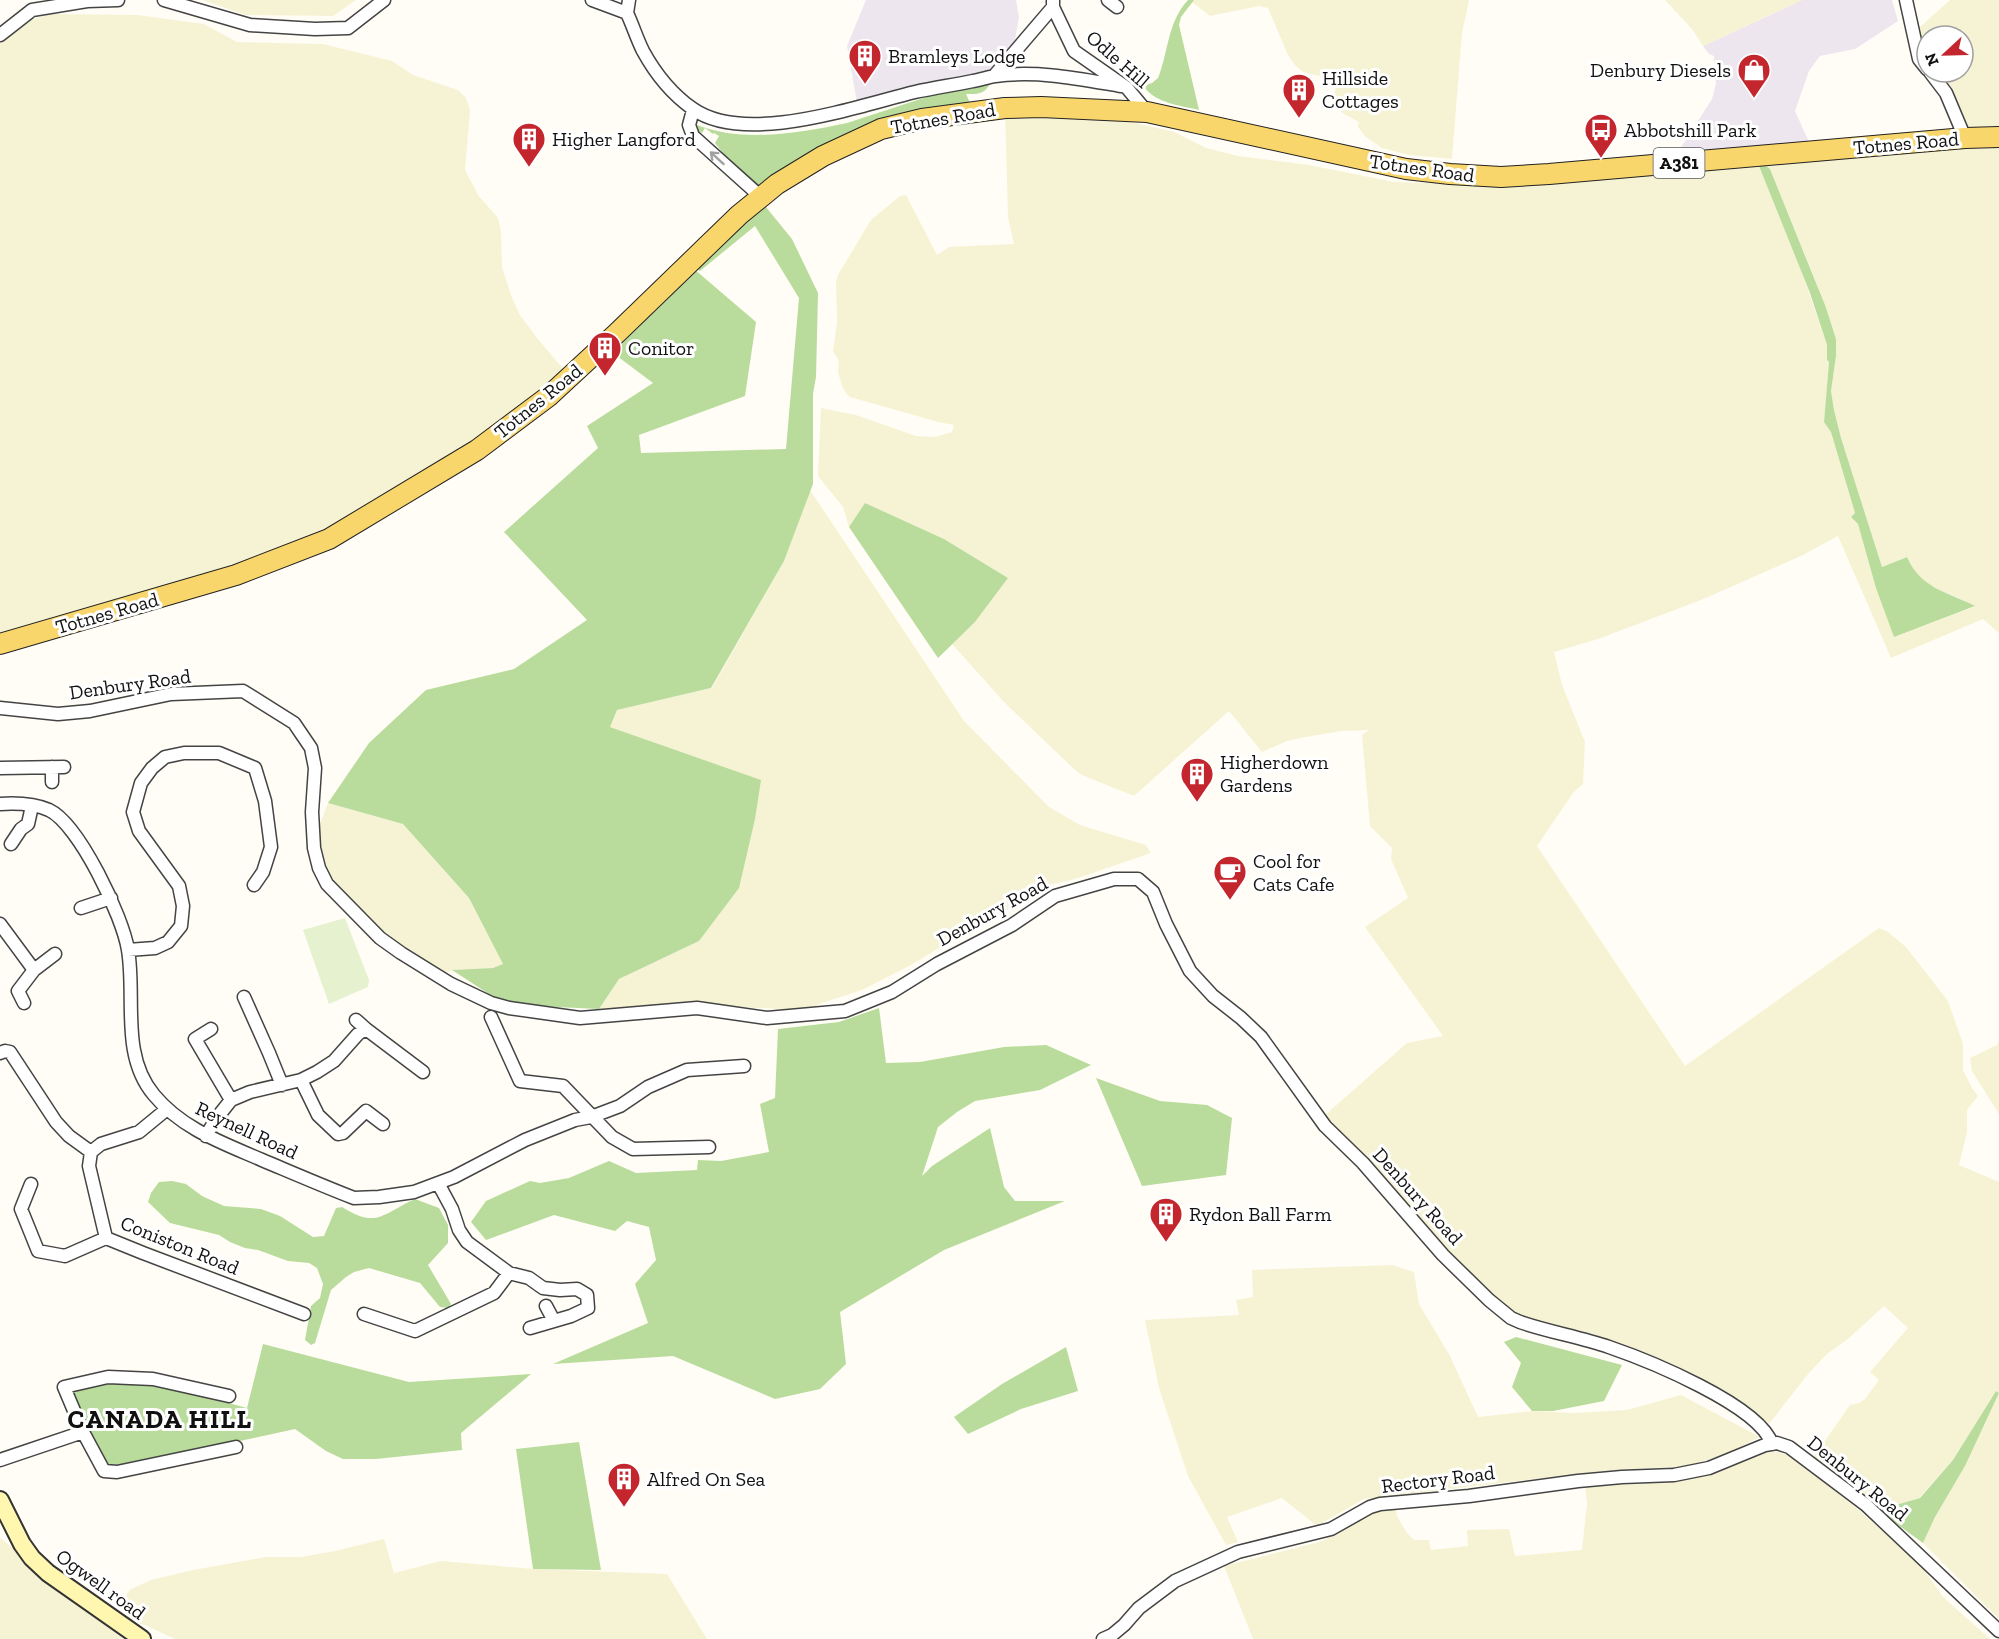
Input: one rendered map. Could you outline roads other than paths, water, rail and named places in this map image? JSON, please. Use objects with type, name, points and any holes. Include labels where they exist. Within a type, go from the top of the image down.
[{"type":"main road","name":"Totnes Road","points":[[0,644],[236,574],[328,539],[477,450],[549,396],[740,215],[777,184],[835,149],[881,129],[922,118],[1014,107],[1147,112],[1406,169],[1500,177],[1999,137]]},
{"type":"street","points":[[0,35],[32,10],[87,1],[118,0]]},
{"type":"street","points":[[164,0],[250,25],[315,29],[348,28],[384,0]]},
{"type":"street","points":[[592,0],[627,13]]},
{"type":"street","points":[[629,0],[627,13],[643,51],[667,86],[693,110],[705,116],[732,123],[775,124],[858,108],[915,92],[994,76],[1055,74],[1122,86]]},
{"type":"street","points":[[1906,0],[1915,41]]},
{"type":"street","points":[[994,76],[1053,4]]},
{"type":"street","name":"Odle Hill","points":[[1053,4],[1074,51],[1127,88],[1147,112]]},
{"type":"street","points":[[1939,84],[1946,93],[1965,138]]},
{"type":"street","points":[[693,110],[689,124],[693,136],[761,197]]},
{"type":"street","name":"Denbury Road","points":[[0,708],[58,714],[90,711],[171,694],[243,691],[294,723],[311,748],[315,768],[312,812],[314,848],[319,868],[327,884],[380,938],[401,953],[451,984],[491,1004],[521,1010],[580,1018],[697,1008],[767,1018],[845,1011],[892,992],[938,964],[1012,925],[1055,896],[1114,879],[1138,879],[1152,892],[1190,971],[1213,996],[1261,1037],[1325,1126],[1363,1163],[1443,1255],[1489,1300],[1511,1318],[1520,1322],[1608,1346],[1701,1386],[1755,1420],[1769,1436],[1772,1444],[1777,1443],[1789,1447],[1866,1504],[1999,1631]]},
{"type":"street","points":[[128,950],[155,948],[168,942],[181,926],[183,906],[179,886],[140,831],[133,812],[141,783],[152,768],[165,757],[184,753],[219,753],[255,768],[265,801],[271,847],[263,872],[254,885]]},
{"type":"street","points":[[0,768],[58,767],[52,782]]},
{"type":"street","name":"Reynell Road","points":[[0,804],[32,806],[50,810],[68,826],[100,875],[111,898],[128,950],[131,1026],[135,1053],[143,1078],[153,1094],[183,1122],[206,1136],[354,1198],[414,1192],[438,1183]]},
{"type":"street","points":[[12,844],[21,829],[28,824],[32,806]]},
{"type":"street","points":[[81,908],[111,898]]},
{"type":"street","points":[[0,924],[34,970]]},
{"type":"street","points":[[24,1003],[18,991],[34,970],[55,954]]},
{"type":"street","points":[[244,997],[282,1086]]},
{"type":"street","points":[[491,1017],[520,1081],[563,1086],[612,1137],[633,1149],[709,1147]]},
{"type":"street","points":[[356,1020],[423,1072]]},
{"type":"street","points":[[212,1029],[195,1039],[231,1100]]},
{"type":"street","points":[[206,1136],[231,1100],[250,1092],[301,1080],[334,1061],[358,1034],[366,1029]]},
{"type":"street","points":[[0,1053],[10,1052],[56,1122],[69,1136],[91,1152],[101,1144],[140,1132],[167,1108]]},
{"type":"street","points":[[531,1328],[588,1308],[587,1295],[577,1289],[543,1288],[529,1278],[509,1273],[467,1242],[459,1230],[452,1209],[438,1183],[525,1140],[575,1120],[591,1117],[620,1106],[648,1088],[687,1070],[744,1066]]},
{"type":"street","points":[[301,1080],[318,1115],[338,1134],[343,1133],[366,1111],[383,1124]]},
{"type":"street","name":"Coniston Road","points":[[91,1152],[88,1166],[106,1238],[304,1314]]},
{"type":"street","points":[[31,1184],[21,1209],[38,1251],[65,1256],[106,1238]]},
{"type":"street","points":[[364,1314],[415,1331],[494,1293],[509,1273]]},
{"type":"street","points":[[546,1306],[554,1321]]},
{"type":"street","points":[[229,1396],[153,1379],[108,1377],[63,1387],[104,1471],[117,1472],[236,1447]]},
{"type":"street","points":[[0,1460],[83,1432]]},
{"type":"street","name":"Rectory Road","points":[[1103,1639],[1112,1635],[1139,1608],[1175,1581],[1238,1552],[1331,1529],[1380,1504],[1469,1496],[1578,1481],[1674,1475],[1709,1468],[1772,1444]]},
{"type":"street","name":"Ogwell road","points":[[0,1500],[21,1544],[32,1558],[48,1573],[142,1639]]},
{"type":"place","name":"Bramleys Lodge","points":[[865,85]]},
{"type":"place","name":"Denbury Diesels","points":[[1754,99]]},
{"type":"place","name":"Hillside Cottages","points":[[1299,119]]},
{"type":"place","name":"Abbotshill Park","points":[[1601,159]]},
{"type":"place","name":"Higher Langford","points":[[529,168]]},
{"type":"place","name":"Conitor","points":[[605,377]]},
{"type":"place","name":"Higherdown Gardens","points":[[1197,803]]},
{"type":"place","name":"Cool for Cats Cafe","points":[[1230,901]]},
{"type":"place","name":"Rydon Ball Farm","points":[[1166,1243]]},
{"type":"place","name":"Alfred On Sea","points":[[624,1508]]},
{"type":"district","name":"CANADA HILL","points":[[160,1419]]}]
